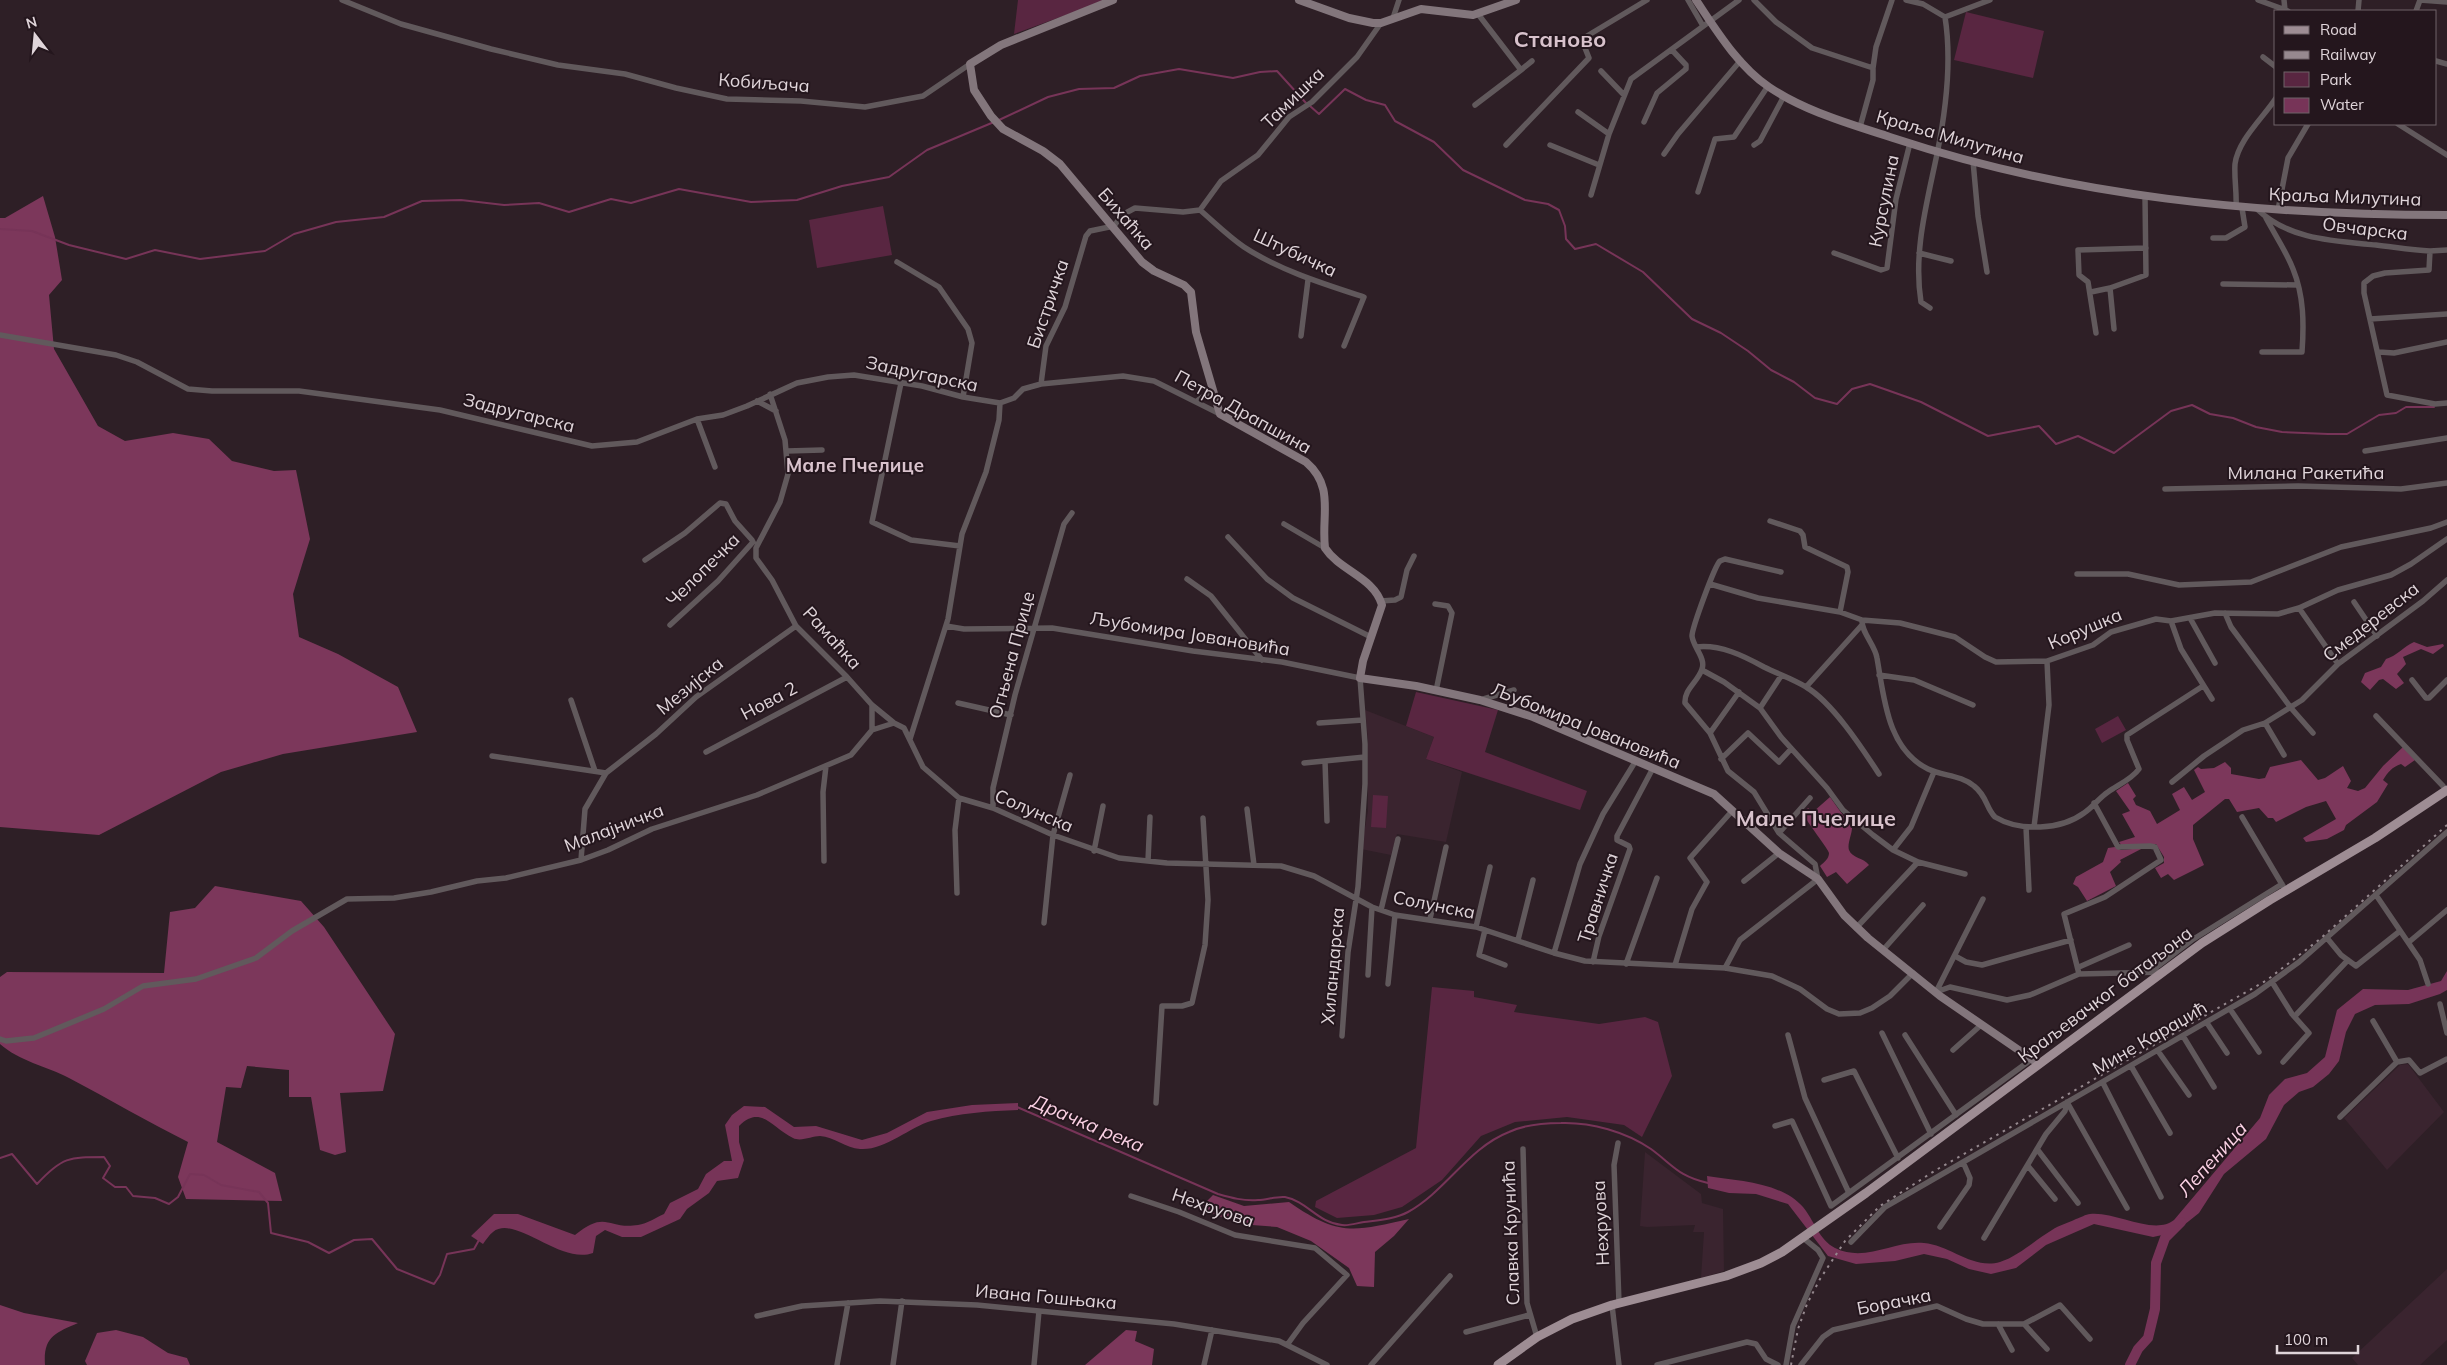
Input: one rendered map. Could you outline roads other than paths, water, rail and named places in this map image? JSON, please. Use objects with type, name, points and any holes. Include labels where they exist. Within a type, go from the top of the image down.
[{"type":"main road","name":"Краљевачког батаљона","points":[[1803,1237],[2036,1062],[2214,935],[2284,887],[2375,838],[2446,786]]},
{"type":"main road","points":[[1498,1365],[1536,1337],[1572,1319],[1615,1304],[1739,1272],[1771,1258],[1803,1237]]},
{"type":"street","name":"Кобиљача","points":[[342,0],[401,24],[558,65],[625,74],[727,99],[801,100],[865,106],[923,96],[1001,45],[1113,0]]},
{"type":"street","points":[[1299,0],[1358,21],[1381,23],[1421,9],[1469,15],[1478,14],[1516,0]]},
{"type":"street","points":[[1393,18],[1399,0]]},
{"type":"street","points":[[1506,145],[1590,55],[1583,45],[1583,41],[1587,36],[1647,0]]},
{"type":"street","points":[[1688,0],[1703,26]]},
{"type":"street","name":"Краља Милутина","points":[[1696,0],[1741,60],[1768,86],[1784,96],[1820,113],[1937,152],[2085,188],[2239,208],[2357,214],[2447,215]]},
{"type":"street","points":[[1591,195],[1609,134],[1631,80],[1739,0]]},
{"type":"street","points":[[1754,0],[1776,22],[1812,48],[1872,68]]},
{"type":"street","points":[[1860,127],[1873,80],[1872,68],[1878,39],[1892,0]]},
{"type":"street","points":[[1906,0],[1927,6],[1945,16],[1988,1]]},
{"type":"street","points":[[2258,0],[2283,10]]},
{"type":"street","points":[[2420,0],[2447,2]]},
{"type":"street","points":[[1478,14],[1521,70]]},
{"type":"street","points":[[1930,308],[1920,302],[1919,253],[1925,205],[1937,152],[1948,68],[1948,37],[1945,16]]},
{"type":"street","name":"Тамишка","points":[[1200,210],[1221,181],[1258,155],[1289,118],[1312,102],[1357,57],[1381,23]]},
{"type":"street","points":[[1644,122],[1657,93],[1686,69],[1686,65],[1672,50]]},
{"type":"street","points":[[2263,57],[2274,65]]},
{"type":"street","points":[[1664,154],[1678,134],[1741,60]]},
{"type":"street","points":[[1475,105],[1532,61]]},
{"type":"street","name":"Бихаћка","points":[[970,64],[974,90],[996,121],[1009,133],[1043,151],[1060,164],[1114,226],[1142,262],[1191,292],[1196,332],[1220,414]]},
{"type":"street","points":[[1601,71],[1624,95]]},
{"type":"street","points":[[1698,192],[1715,139],[1734,137],[1768,86]]},
{"type":"street","points":[[1754,145],[1760,141],[1784,96]]},
{"type":"street","points":[[2239,208],[2235,167],[2238,155],[2257,123],[2274,101]]},
{"type":"street","points":[[1578,112],[1609,134]]},
{"type":"street","points":[[2278,210],[2288,158],[2307,125]]},
{"type":"street","points":[[2400,125],[2447,155]]},
{"type":"street","name":"Курсулина","points":[[1834,254],[1882,270],[1887,268],[1896,199],[1910,144]]},
{"type":"street","points":[[1550,145],[1599,165]]},
{"type":"street","points":[[1973,161],[1978,216],[1987,272]]},
{"type":"street","points":[[2091,292],[2110,288],[2146,275],[2145,196]]},
{"type":"street","points":[[1114,226],[1122,215],[1135,208],[1183,212],[1200,210]]},
{"type":"street","name":"Краља Милутина","points":[[2214,238],[2226,238],[2245,227],[2239,208]]},
{"type":"street","name":"Овчарска","points":[[2256,209],[2266,218],[2304,236],[2323,241],[2430,251],[2447,250]]},
{"type":"street","name":"Штубичка","points":[[1200,210],[1242,246],[1308,280],[1364,297],[1344,346]]},
{"type":"street","points":[[2262,352],[2302,352],[2304,323],[2302,304],[2294,270],[2266,218]]},
{"type":"street","name":"Бистричка","points":[[1041,384],[1046,346],[1065,307],[1086,236],[1090,231],[1114,226]]},
{"type":"street","points":[[2096,333],[2091,292],[2088,282],[2079,274],[2078,250],[2146,248]]},
{"type":"street","points":[[2430,251],[2430,268],[2428,270],[2385,273],[2373,276],[2366,281],[2364,293],[2386,394],[2389,397],[2435,404],[2447,403]]},
{"type":"street","points":[[1919,253],[1951,261]]},
{"type":"street","points":[[897,262],[939,287],[968,329],[972,343],[963,397]]},
{"type":"street","points":[[1301,336],[1308,280]]},
{"type":"street","points":[[2223,284],[2297,285]]},
{"type":"street","points":[[2110,288],[2114,329]]},
{"type":"street","points":[[2370,319],[2447,314]]},
{"type":"street","name":"Задругарска","points":[[0,335],[116,355],[136,362],[188,389],[212,392],[299,391],[440,410],[592,446],[637,442],[697,419],[723,415],[757,402],[770,394],[797,383],[828,377],[854,375],[922,386],[963,397],[1000,403]]},
{"type":"street","points":[[2378,352],[2394,353],[2447,342]]},
{"type":"street","name":"Петра Драпшина","points":[[1000,403],[1014,398],[1023,389],[1041,384],[1123,376],[1154,381],[1197,401],[1306,462],[1315,470],[1325,492],[1326,548]]},
{"type":"street","points":[[901,383],[872,522],[911,540],[960,546]]},
{"type":"street","points":[[1197,401],[1212,390]]},
{"type":"street","points":[[756,548],[780,502],[788,474],[787,451],[770,394]]},
{"type":"street","points":[[757,402],[776,411]]},
{"type":"street","points":[[910,739],[946,626],[964,527],[986,472],[999,420],[1000,403]]},
{"type":"street","points":[[697,419],[716,467]]},
{"type":"street","points":[[2365,451],[2447,438]]},
{"type":"street","points":[[787,451],[822,450]]},
{"type":"street","name":"Милана Ракетића","points":[[2165,489],[2298,486],[2401,489],[2447,483]]},
{"type":"street","points":[[645,560],[685,533],[720,503],[726,504],[735,520],[752,540]]},
{"type":"street","name":"Огњена Прице","points":[[992,808],[993,788],[1010,715],[1064,524],[1072,513]]},
{"type":"street","points":[[1770,521],[1800,531],[1803,535],[1805,547],[1847,567],[1848,572],[1840,612]]},
{"type":"street","points":[[2077,574],[2128,574],[2153,581],[2179,585],[2251,582],[2341,547],[2431,528],[2447,522]]},
{"type":"street","points":[[1284,524],[1326,548],[1330,555],[1349,571],[1374,588],[1381,601],[1382,610],[1361,665],[1360,678],[1365,757],[1359,867],[1354,898]]},
{"type":"street","points":[[1228,537],[1267,580],[1292,598],[1371,637]]},
{"type":"street","name":"Корушка","points":[[1710,584],[1758,598],[1840,612],[1862,623],[1900,623],[1955,637],[1996,662],[2047,661],[2093,645],[2114,631],[2156,619],[2171,622],[2225,613],[2278,614],[2299,608],[2338,590],[2392,575],[2447,539]]},
{"type":"street","name":"Челопечка","points":[[670,626],[718,581],[752,540],[756,548]]},
{"type":"street","name":"Рамаћка","points":[[756,548],[756,558],[772,580],[796,626],[872,705],[894,723],[904,728],[910,739]]},
{"type":"street","points":[[1381,601],[1395,600],[1402,597],[1407,570],[1414,556]]},
{"type":"street","points":[[1781,572],[1725,559],[1717,563],[1701,602],[1692,637],[1702,670],[1739,692],[1760,708],[1791,749],[1827,788],[1843,810],[1893,850],[1918,862],[1965,874]]},
{"type":"street","points":[[1187,579],[1211,596],[1262,660]]},
{"type":"street","name":"Смедеревска","points":[[2172,782],[2204,756],[2243,730],[2265,723],[2291,708],[2313,691],[2338,664],[2377,636],[2447,580]]},
{"type":"street","points":[[2354,602],[2377,636]]},
{"type":"street","points":[[1435,604],[1448,606],[1452,613],[1436,691]]},
{"type":"street","points":[[2299,608],[2338,664]]},
{"type":"street","points":[[2225,613],[2231,627],[2291,708],[2313,733]]},
{"type":"street","points":[[2190,618],[2216,663]]},
{"type":"street","points":[[2171,622],[2183,653],[2212,699]]},
{"type":"street","points":[[1806,687],[1862,623],[1876,651],[1884,698],[1897,738],[1914,760],[1934,772],[1967,781],[1985,797],[1995,817],[2003,822],[2034,827],[2072,820],[2084,813],[2139,769],[2126,740],[2128,735],[2203,686]]},
{"type":"street","name":"Мезијска","points":[[581,860],[585,809],[606,773],[656,734],[696,697],[796,626]]},
{"type":"street","name":"Љубомира Јовановића","points":[[946,626],[964,629],[1052,628],[1262,660],[1480,700],[1533,717],[1652,770],[1709,792],[1733,810],[1779,853],[1818,879],[1838,908],[1856,928],[1936,992],[2036,1062]]},
{"type":"street","points":[[1696,646],[1710,646],[1746,656],[1806,687],[1816,694],[1861,745],[1879,774]]},
{"type":"street","points":[[2034,827],[2048,704],[2047,661]]},
{"type":"street","points":[[1702,670],[1686,695],[1685,703],[1710,733],[1721,759],[1732,775],[1754,792],[1779,834],[1813,862],[1818,870],[1818,879],[1740,940],[1725,968]]},
{"type":"street","points":[[1879,675],[1914,680],[1973,705]]},
{"type":"street","points":[[1760,708],[1782,676]]},
{"type":"street","name":"Нова 2","points":[[706,752],[847,677]]},
{"type":"street","points":[[2412,680],[2426,698],[2429,698],[2447,680]]},
{"type":"street","points":[[1480,700],[1514,690]]},
{"type":"street","points":[[1710,733],[1739,692]]},
{"type":"street","points":[[1500,694],[1500,704],[1502,707]]},
{"type":"street","points":[[571,700],[595,771]]},
{"type":"street","points":[[958,702],[1010,715]]},
{"type":"street","points":[[872,705],[872,730],[894,723]]},
{"type":"street","points":[[2376,716],[2446,786]]},
{"type":"street","points":[[1319,723],[1363,720]]},
{"type":"street","points":[[2265,723],[2284,755]]},
{"type":"street","name":"Малајничка","points":[[0,1039],[6,1041],[34,1038],[104,1009],[143,986],[196,979],[256,958],[292,931],[347,900],[394,898],[477,881],[506,878],[581,860],[608,850],[652,829],[757,795],[851,755],[872,730]]},
{"type":"street","points":[[1721,759],[1748,733],[1779,762],[1791,749]]},
{"type":"street","name":"Солунска","points":[[910,739],[923,767],[959,798],[992,808],[1053,835],[1094,851],[1119,858],[1206,864],[1281,866],[1305,872],[1372,907],[1395,915],[1486,930],[1554,953],[1593,962],[1725,968],[1772,976],[1800,989],[1827,1009],[1844,1014],[1860,1013],[1872,1008],[1890,996],[1912,973]]},
{"type":"street","points":[[492,756],[606,773]]},
{"type":"street","points":[[1304,763],[1365,757]]},
{"type":"street","points":[[1325,761],[1326,821]]},
{"type":"street","points":[[1554,953],[1580,864],[1603,814],[1635,762]]},
{"type":"street","points":[[824,861],[823,792],[826,766]]},
{"type":"street","name":"Травничка","points":[[1593,962],[1599,936],[1630,848],[1617,840],[1617,836],[1652,770]]},
{"type":"street","points":[[1893,850],[1911,827],[1934,772]]},
{"type":"street","points":[[1044,924],[1053,835],[1070,775]]},
{"type":"street","points":[[957,893],[955,830],[959,798]]},
{"type":"street","points":[[1779,834],[1810,798]]},
{"type":"street","points":[[2079,970],[2064,914],[2105,897],[2161,860],[2154,847],[2118,847],[2094,804]]},
{"type":"street","points":[[1094,851],[1103,806]]},
{"type":"street","points":[[1247,809],[1254,865]]},
{"type":"street","points":[[1675,965],[1692,909],[1707,882],[1690,858],[1733,810]]},
{"type":"street","points":[[1148,861],[1150,817]]},
{"type":"street","points":[[2150,972],[2214,926],[2284,887],[2242,817]]},
{"type":"street","points":[[1156,1103],[1162,1006],[1182,1006],[1192,1003],[1205,945],[1208,900],[1203,818]]},
{"type":"street","points":[[2026,827],[2029,890]]},
{"type":"street","name":"Мине Караџић","points":[[1851,1242],[1886,1207],[2158,1051],[2272,982],[2327,938],[2447,832]]},
{"type":"street","points":[[1381,910],[1398,839]]},
{"type":"street","points":[[1430,920],[1446,846]]},
{"type":"street","points":[[1744,881],[1779,853]]},
{"type":"street","points":[[1856,928],[1918,862]]},
{"type":"street","points":[[1476,928],[1490,867]]},
{"type":"street","points":[[1626,964],[1657,878]]},
{"type":"street","points":[[1518,940],[1533,880]]},
{"type":"street","points":[[2376,895],[2420,960],[2428,984]]},
{"type":"street","name":"Хиландарска","points":[[1342,1036],[1354,898]]},
{"type":"street","points":[[1936,992],[1983,900]]},
{"type":"street","points":[[1883,950],[1923,904]]},
{"type":"street","points":[[1368,975],[1372,907]]},
{"type":"street","points":[[2409,942],[2447,910]]},
{"type":"street","points":[[1388,984],[1395,915]]},
{"type":"street","points":[[1486,930],[1479,956],[1505,965]]},
{"type":"street","points":[[2327,938],[2356,966],[2400,931]]},
{"type":"street","points":[[1955,956],[1966,962],[1982,965],[2071,940]]},
{"type":"street","points":[[1936,992],[1950,987],[2007,1000],[2030,995],[2128,945]]},
{"type":"street","points":[[2295,1016],[2348,960]]},
{"type":"street","points":[[2079,970],[2163,972]]},
{"type":"street","points":[[2272,982],[2309,1033],[2283,1062]]},
{"type":"street","points":[[2440,1004],[2447,1034]]},
{"type":"street","points":[[2230,1009],[2259,1052]]},
{"type":"street","points":[[2373,1021],[2396,1062]]},
{"type":"street","points":[[2207,1022],[2227,1053]]},
{"type":"street","points":[[1952,1050],[1981,1025]]},
{"type":"street","points":[[1882,1033],[1931,1134]]},
{"type":"street","points":[[1788,1035],[1805,1098],[1849,1193]]},
{"type":"street","points":[[1905,1036],[1956,1115]]},
{"type":"street","points":[[2182,1036],[2214,1087]]},
{"type":"street","points":[[2158,1051],[2190,1095]]},
{"type":"street","points":[[2340,1117],[2396,1062],[2409,1060],[2420,1073],[2447,1059]]},
{"type":"street","points":[[1775,1126],[1792,1121],[1831,1206],[1956,1115],[2036,1062]]},
{"type":"street","points":[[2132,1066],[2170,1133]]},
{"type":"street","points":[[1824,1080],[1854,1071],[1898,1158]]},
{"type":"street","points":[[2103,1083],[2161,1197]]},
{"type":"street","points":[[1984,1238],[2037,1149],[2065,1111],[2067,1102]]},
{"type":"street","points":[[2067,1102],[2127,1208]]},
{"type":"street","name":"Нехруова","points":[[1615,1304],[1618,1246],[1614,1165],[1618,1143]]},
{"type":"street","name":"Славка Крунића","points":[[1523,1149],[1529,1315],[1536,1337]]},
{"type":"street","points":[[2037,1149],[2078,1203]]},
{"type":"street","points":[[1940,1227],[1969,1185],[1970,1178],[1963,1162]]},
{"type":"street","points":[[2028,1166],[2055,1199]]},
{"type":"street","name":"Нехруова","points":[[1131,1196],[1235,1234],[1315,1248],[1347,1275],[1303,1323],[1287,1345]]},
{"type":"street","points":[[1786,1365],[1793,1326],[1822,1261],[1822,1255],[1803,1237]]},
{"type":"street","points":[[1371,1365],[1450,1276]]},
{"type":"street","points":[[893,1365],[902,1301]]},
{"type":"street","name":"Ивана Гошњака","points":[[757,1316],[802,1306],[902,1301],[1039,1311],[1174,1324],[1279,1341],[1327,1365]]},
{"type":"street","points":[[837,1365],[848,1303]]},
{"type":"street","points":[[1615,1304],[1619,1365]]},
{"type":"street","name":"Борачка","points":[[1801,1365],[1823,1337],[1833,1330],[1937,1306],[1966,1319],[1983,1324],[2024,1324],[2046,1314],[2060,1304],[2090,1339]]},
{"type":"street","points":[[1034,1365],[1039,1311]]},
{"type":"street","name":"Славка Крунића","points":[[1466,1332],[1529,1315]]},
{"type":"street","points":[[1998,1324],[2012,1350]]},
{"type":"street","points":[[2024,1324],[2047,1349]]},
{"type":"street","points":[[1204,1365],[1212,1330]]},
{"type":"street","points":[[1657,1365],[1747,1342],[1756,1344],[1766,1359],[1778,1365]]},
{"type":"water","points":[[2447,971],[2447,990],[2440,994],[2409,1004],[2375,1005],[2355,1014],[2346,1032],[2339,1061],[2329,1074],[2313,1087],[2299,1092],[2284,1105],[2266,1139],[2224,1174],[2199,1213],[2174,1233],[2170,1229],[2167,1234],[2153,1237],[2094,1224],[2046,1245],[2016,1268],[1991,1274],[1969,1269],[1947,1259],[1924,1254],[1895,1261],[1856,1264],[1828,1256],[1788,1204],[1756,1194],[1729,1193],[1708,1188],[1707,1176],[1745,1181],[1783,1192],[1803,1207],[1829,1244],[1846,1252],[1869,1252],[1913,1243],[1924,1243],[1943,1248],[1980,1263],[1990,1264],[2007,1259],[2055,1228],[2088,1214],[2100,1214],[2145,1224],[2166,1224],[2174,1220],[2260,1118],[2269,1095],[2285,1079],[2307,1073],[2325,1057],[2337,1010],[2363,989],[2408,990],[2441,981]]},
{"type":"water","points":[[1018,1103],[1018,1110],[974,1113],[931,1121],[887,1143],[869,1149],[850,1147],[830,1138],[820,1136],[796,1139],[766,1120],[754,1117],[739,1126],[739,1142],[744,1160],[738,1178],[717,1181],[709,1193],[687,1209],[680,1219],[641,1237],[622,1237],[605,1230],[596,1236],[593,1253],[580,1255],[553,1247],[513,1229],[502,1228],[493,1232],[483,1244],[471,1236],[494,1214],[518,1214],[575,1235],[594,1223],[607,1222],[628,1226],[652,1220],[664,1214],[670,1203],[698,1189],[706,1174],[724,1161],[732,1161],[725,1125],[732,1115],[744,1106],[765,1107],[794,1127],[816,1126],[862,1140],[887,1133],[927,1112],[972,1105]]},
{"type":"waterway","points":[[999,120],[1048,97],[1079,89],[1114,88],[1140,76],[1179,69],[1233,78],[1260,72],[1277,71],[1306,103]]},
{"type":"waterway","points":[[1310,106],[1319,114],[1345,89],[1366,100],[1385,105],[1395,121],[1434,142],[1463,170],[1525,200],[1548,204],[1559,210],[1565,226],[1566,239],[1575,249],[1596,244],[1643,272],[1692,319],[1721,333],[1748,351],[1771,370],[1794,382],[1815,398],[1837,404],[1852,389],[1870,384],[1921,402],[1988,436],[2039,426],[2056,444],[2078,436],[2114,453],[2171,411],[2192,405],[2210,414],[2233,418],[2256,427],[2282,432],[2328,434],[2347,434],[2379,415],[2396,413],[2406,407],[2434,407]]},
{"type":"waterway","points":[[0,229],[32,231],[69,245],[126,259],[155,250],[200,259],[265,251],[294,234],[336,222],[384,217],[422,201],[461,200],[504,205],[539,203],[569,212],[611,199],[631,203],[679,189],[751,202],[797,200],[842,186],[889,177],[927,150],[994,122]]},
{"type":"waterway","name":"Драчка река","points":[[1017,1107],[1218,1194],[1247,1200],[1285,1197],[1293,1199],[1326,1220],[1342,1225],[1387,1219],[1408,1212],[1434,1193],[1481,1148],[1494,1139],[1515,1130],[1541,1124],[1572,1123],[1608,1129],[1641,1143],[1683,1174],[1708,1183]]},
{"type":"waterway","name":"Драчка река","points":[[0,1158],[12,1154],[37,1184],[53,1168],[67,1160],[82,1157],[104,1157],[110,1166],[103,1178],[115,1187],[126,1187],[133,1196],[155,1198],[169,1204],[178,1197],[190,1174],[204,1175],[221,1185],[259,1192],[268,1203],[271,1233],[308,1242],[329,1253],[354,1240],[372,1239],[397,1269],[434,1284],[440,1275],[447,1254],[474,1249],[479,1240]]},
{"type":"waterway","name":"Лепеница","points":[[2130,1365],[2138,1349],[2148,1338],[2155,1309],[2156,1263],[2165,1238],[2181,1222]]},
{"type":"railway","points":[[1791,1365],[1798,1329],[1807,1304],[1820,1279],[1845,1241],[1880,1206],[1936,1170],[2267,980],[2320,939],[2447,825]]},
{"type":"district","name":"Станово","points":[[1560,39]]},
{"type":"district","name":"Мале Пчелице","points":[[855,465]]},
{"type":"district","name":"Мале Пчелице","points":[[1816,818]]}]
